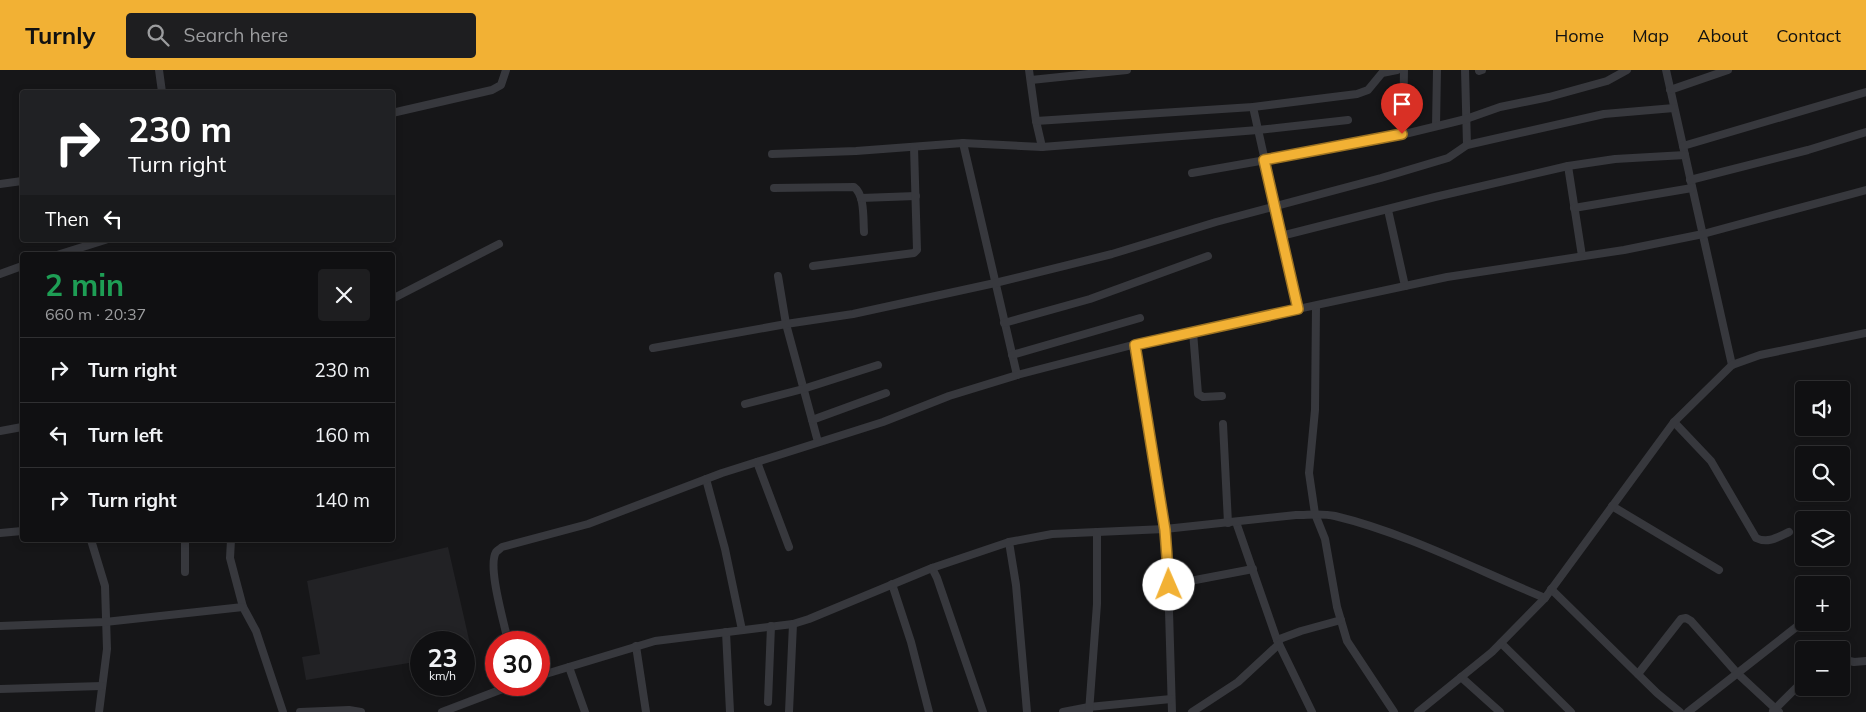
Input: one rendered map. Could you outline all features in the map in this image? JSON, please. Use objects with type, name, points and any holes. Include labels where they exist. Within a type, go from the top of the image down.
[{"type":"street","points":[[159,70],[162,90]]},
{"type":"street","points":[[395,113],[492,90],[501,85],[506,70]]},
{"type":"street","points":[[1029,70],[1036,120],[1042,146]]},
{"type":"street","points":[[1031,80],[1127,70]]},
{"type":"street","points":[[1036,120],[1253,107],[1357,94],[1368,90],[1382,72],[1397,70]]},
{"type":"street","points":[[1402,134],[1404,70]]},
{"type":"street","points":[[1436,126],[1437,70]]},
{"type":"street","points":[[1465,70],[1467,145]]},
{"type":"street","points":[[1192,173],[1402,134],[1466,119],[1500,107],[1549,97],[1607,81],[1626,70]]},
{"type":"street","points":[[1666,70],[1732,365]]},
{"type":"street","points":[[1670,90],[1728,70]]},
{"type":"street","points":[[1683,146],[1866,92]]},
{"type":"street","points":[[1253,107],[1298,309]]},
{"type":"street","points":[[653,348],[853,314],[995,283],[1112,254],[1216,222],[1381,178],[1448,158],[1467,145],[1604,114],[1674,108]]},
{"type":"street","points":[[772,154],[856,152],[963,143],[1042,146],[1258,130],[1348,120]]},
{"type":"street","points":[[1574,208],[1691,184],[1866,132]]},
{"type":"street","points":[[963,143],[1017,375]]},
{"type":"street","points":[[813,266],[914,253],[918,246],[914,147]]},
{"type":"street","points":[[1281,236],[1568,166],[1615,159],[1685,155]]},
{"type":"street","points":[[1568,166],[1582,256]]},
{"type":"street","points":[[0,184],[20,182]]},
{"type":"street","points":[[774,188],[854,187],[858,189],[861,198],[864,232]]},
{"type":"street","points":[[506,631],[493,563],[496,552],[502,547],[588,524],[706,479],[883,422],[950,396],[1017,375],[1135,345],[1447,277],[1624,250],[1703,234],[1866,190]]},
{"type":"street","points":[[861,198],[916,196]]},
{"type":"street","points":[[1388,210],[1406,286]]},
{"type":"street","points":[[67,252],[99,242]]},
{"type":"street","points":[[395,297],[499,244]]},
{"type":"street","points":[[1004,323],[1090,299],[1208,256]]},
{"type":"street","points":[[0,274],[20,267]]},
{"type":"street","points":[[778,276],[786,324],[818,442]]},
{"type":"street","points":[[1316,306],[1315,410],[1309,473],[1310,490],[1315,514],[1325,540],[1337,607],[1347,641],[1394,712]]},
{"type":"street","points":[[1012,355],[1140,318]]},
{"type":"street","points":[[1193,332],[1198,394],[1203,397],[1222,396]]},
{"type":"street","points":[[1418,712],[1501,643],[1545,598],[1674,422],[1732,365],[1760,355],[1866,333]]},
{"type":"street","points":[[1135,345],[1165,530],[1169,585],[1172,712]]},
{"type":"street","points":[[745,404],[804,389],[878,365]]},
{"type":"street","points":[[812,420],[886,393]]},
{"type":"street","points":[[1674,422],[1711,462],[1756,538],[1769,541],[1790,532]]},
{"type":"street","points":[[1223,424],[1228,522]]},
{"type":"street","points":[[0,430],[20,427]]},
{"type":"street","points":[[757,462],[789,547]]},
{"type":"street","points":[[706,479],[725,548],[742,630]]},
{"type":"street","points":[[1612,506],[1719,570]]},
{"type":"street","points":[[550,673],[655,641],[793,624],[932,568],[1008,542],[1052,534],[1165,530],[1315,514],[1333,516],[1404,538],[1545,598]]},
{"type":"street","points":[[1236,522],[1278,642],[1312,712]]},
{"type":"street","points":[[0,533],[20,531]]},
{"type":"street","points":[[1089,710],[1097,604],[1097,532]]},
{"type":"street","points":[[92,542],[105,586],[107,648],[99,712]]},
{"type":"street","points":[[185,542],[185,572]]},
{"type":"street","points":[[231,542],[230,558],[243,607],[256,631],[283,712]]},
{"type":"street","points":[[1008,542],[1016,585],[1027,712]]},
{"type":"street","points":[[932,568],[983,712]]},
{"type":"street","points":[[1169,585],[1253,569]]},
{"type":"street","points":[[892,584],[911,642],[929,712]]},
{"type":"street","points":[[1551,589],[1678,712]]},
{"type":"street","points":[[0,626],[105,622],[243,607]]},
{"type":"street","points":[[1638,674],[1681,619],[1686,618],[1691,621],[1737,673],[1775,711],[1795,690]]},
{"type":"street","points":[[1192,712],[1238,682],[1278,642],[1301,631],[1341,620]]},
{"type":"street","points":[[789,712],[793,624]]},
{"type":"street","points":[[768,702],[771,626]]},
{"type":"street","points":[[1688,712],[1795,627]]},
{"type":"street","points":[[726,632],[730,712]]},
{"type":"street","points":[[1501,643],[1571,712]]},
{"type":"street","points":[[636,646],[646,712]]},
{"type":"street","points":[[1850,661],[1866,661]]},
{"type":"street","points":[[569,667],[585,712]]},
{"type":"street","points":[[1461,677],[1500,712]]},
{"type":"street","points":[[0,689],[102,686]]},
{"type":"street","points":[[447,711],[485,696]]},
{"type":"street","points":[[1063,712],[1171,699]]},
{"type":"street","points":[[300,712],[349,710],[361,712]]},
{"type":"shaded area","points":[[448,547],[467,631],[410,631],[410,663],[306,680],[302,657],[320,654],[307,581]]},
{"type":"route","points":[[1169,585],[1167,543],[1135,345],[1298,309],[1264,160],[1384,139],[1402,134]]}]
